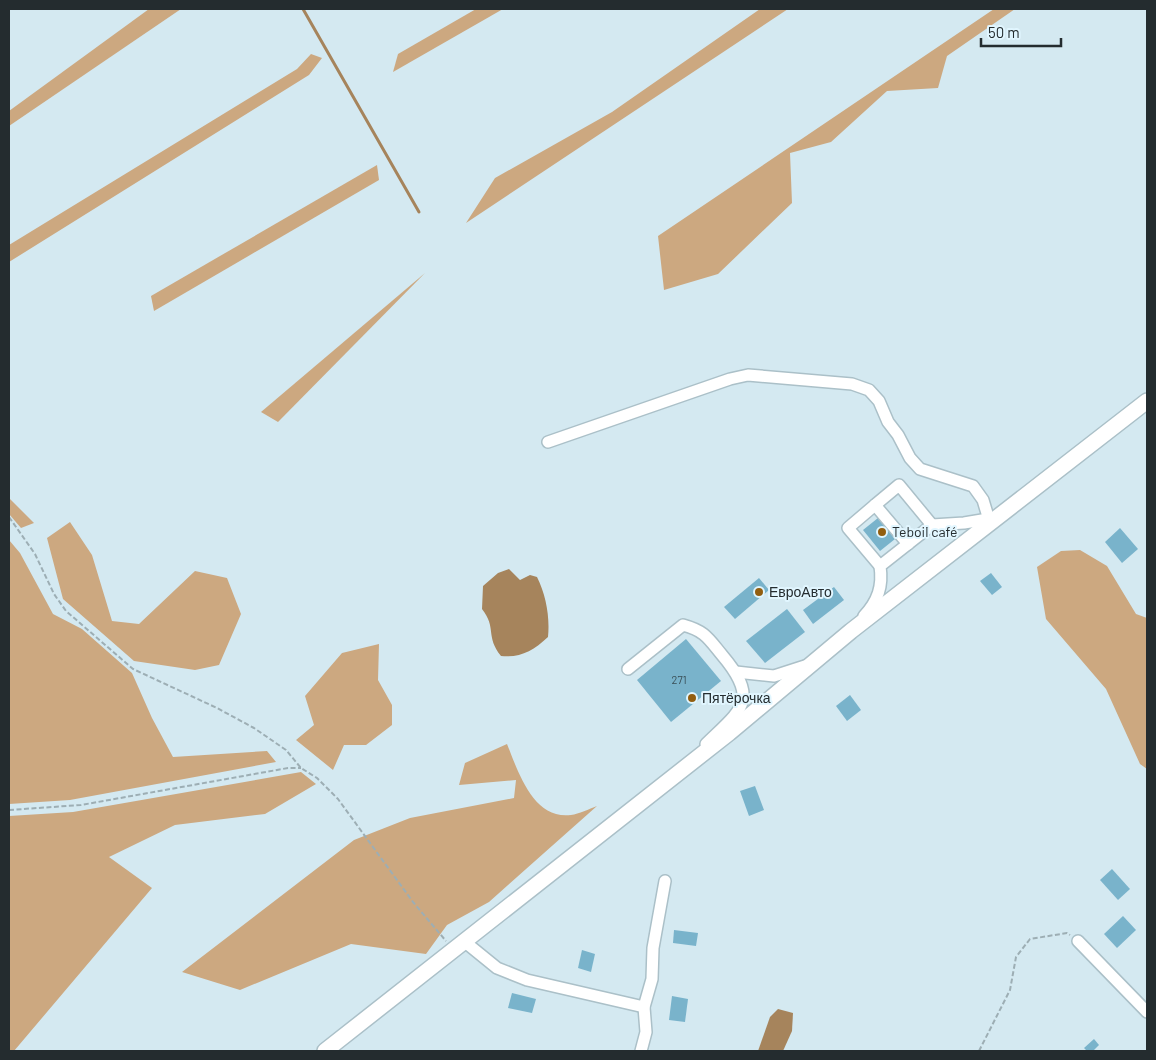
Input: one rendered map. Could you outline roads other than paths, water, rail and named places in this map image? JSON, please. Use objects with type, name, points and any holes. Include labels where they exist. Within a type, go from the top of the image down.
[{"type":"main road","points":[[325,1051],[665,784],[851,631],[1147,401]]},
{"type":"lane","points":[[548,442],[730,379],[748,375],[852,384],[869,390],[879,401],[888,422],[898,435],[910,458],[920,469],[973,486],[983,500],[990,520]]},
{"type":"lane","points":[[851,631],[878,598],[882,580],[880,566],[848,528],[899,485],[932,525]]},
{"type":"lane","points":[[875,505],[908,544]]},
{"type":"lane","points":[[880,566],[932,525],[990,520],[1006,511]]},
{"type":"lane","points":[[628,669],[683,625],[701,630],[736,672],[742,683],[744,696],[736,714],[665,784]]},
{"type":"lane","points":[[736,672],[774,676],[800,669],[824,653]]},
{"type":"lane","points":[[641,1051],[646,1032],[644,1007],[652,979],[653,948],[665,881]]},
{"type":"lane","points":[[1078,941],[1147,1012]]},
{"type":"lane","points":[[460,946],[497,968],[527,980],[644,1007]]},
{"type":"waterway","points":[[303,9],[419,212]]},
{"type":"place","name":"Teboil café","points":[[882,532]]},
{"type":"place","name":"ЕвроАвто","points":[[759,592]]},
{"type":"place","name":"Пятёрочка","points":[[692,698]]}]
